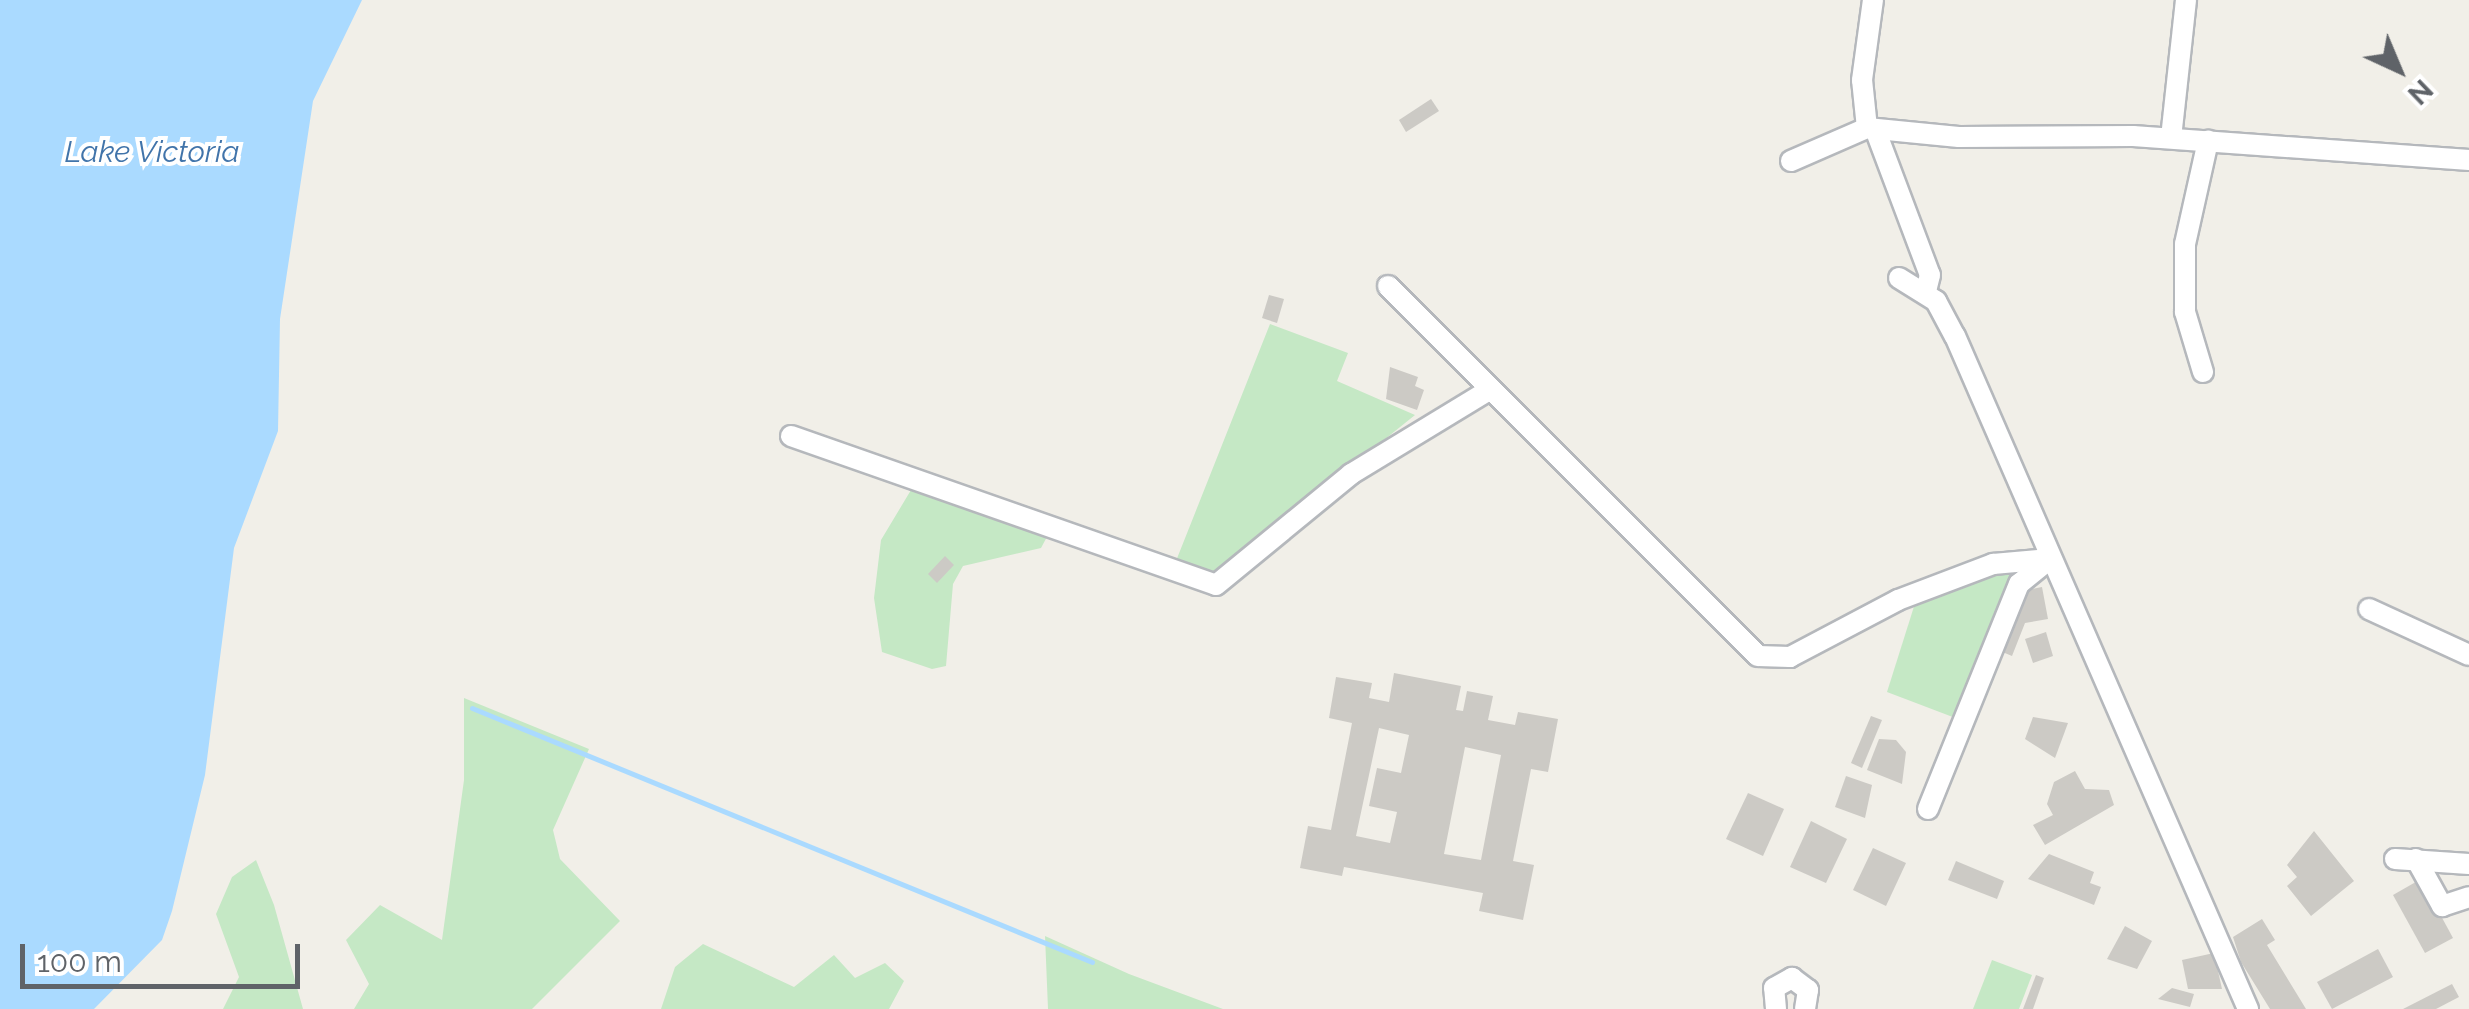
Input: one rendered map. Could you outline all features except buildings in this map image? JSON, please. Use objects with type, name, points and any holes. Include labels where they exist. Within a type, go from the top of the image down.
[{"type":"street","points":[[1873,0],[1862,80],[1871,129],[1930,275],[1926,292]]},
{"type":"street","points":[[2171,138],[2186,0]]},
{"type":"street","points":[[1791,161],[1871,129],[2171,138],[2469,160]]},
{"type":"street","points":[[2204,372],[2184,312],[2185,244],[2208,141]]},
{"type":"street","points":[[1900,278],[1926,292],[1976,381],[2248,1009]]},
{"type":"street","points":[[1388,286],[1486,392],[1758,656],[1790,657],[1962,574],[2050,559]]},
{"type":"street","points":[[791,436],[1216,585],[1351,474],[1486,392]]},
{"type":"street","points":[[1928,809],[2019,584],[2050,559]]},
{"type":"street","points":[[2369,609],[2469,655]]},
{"type":"street","points":[[2469,864],[2406,859],[2442,906],[2469,897]]},
{"type":"street","points":[[1776,1009],[1774,988],[1785,979],[1804,984],[1813,1007]]},
{"type":"green space","points":[[1270,324],[1348,353],[1337,381],[1415,415],[1210,580],[1174,566]]},
{"type":"green space","points":[[911,490],[1049,533],[1041,548],[963,566],[953,584],[946,666],[932,669],[882,652],[874,598],[881,540]]},
{"type":"green space","points":[[2022,563],[1958,719],[1887,692],[1917,597]]},
{"type":"green space","points":[[464,698],[589,749],[553,830],[560,859],[620,921],[532,1009],[354,1009],[369,984],[346,940],[380,905],[442,940],[464,780]]},
{"type":"green space","points":[[256,860],[274,905],[303,1009],[223,1009],[239,977],[216,914],[232,877]]},
{"type":"green space","points":[[1045,936],[1129,974],[1223,1009],[1048,1009]]},
{"type":"green space","points":[[703,944],[794,987],[834,955],[855,978],[885,963],[904,981],[889,1009],[661,1009],[675,967]]},
{"type":"green space","points":[[1992,960],[2032,975],[2019,1009],[1973,1009]]},
{"type":"water","name":"Lake Victoria","points":[[0,0],[362,0],[313,101],[280,319],[278,431],[234,548],[205,775],[172,911],[162,940],[94,1009],[0,1009]]},
{"type":"waterway","points":[[472,708],[1092,962]]}]
